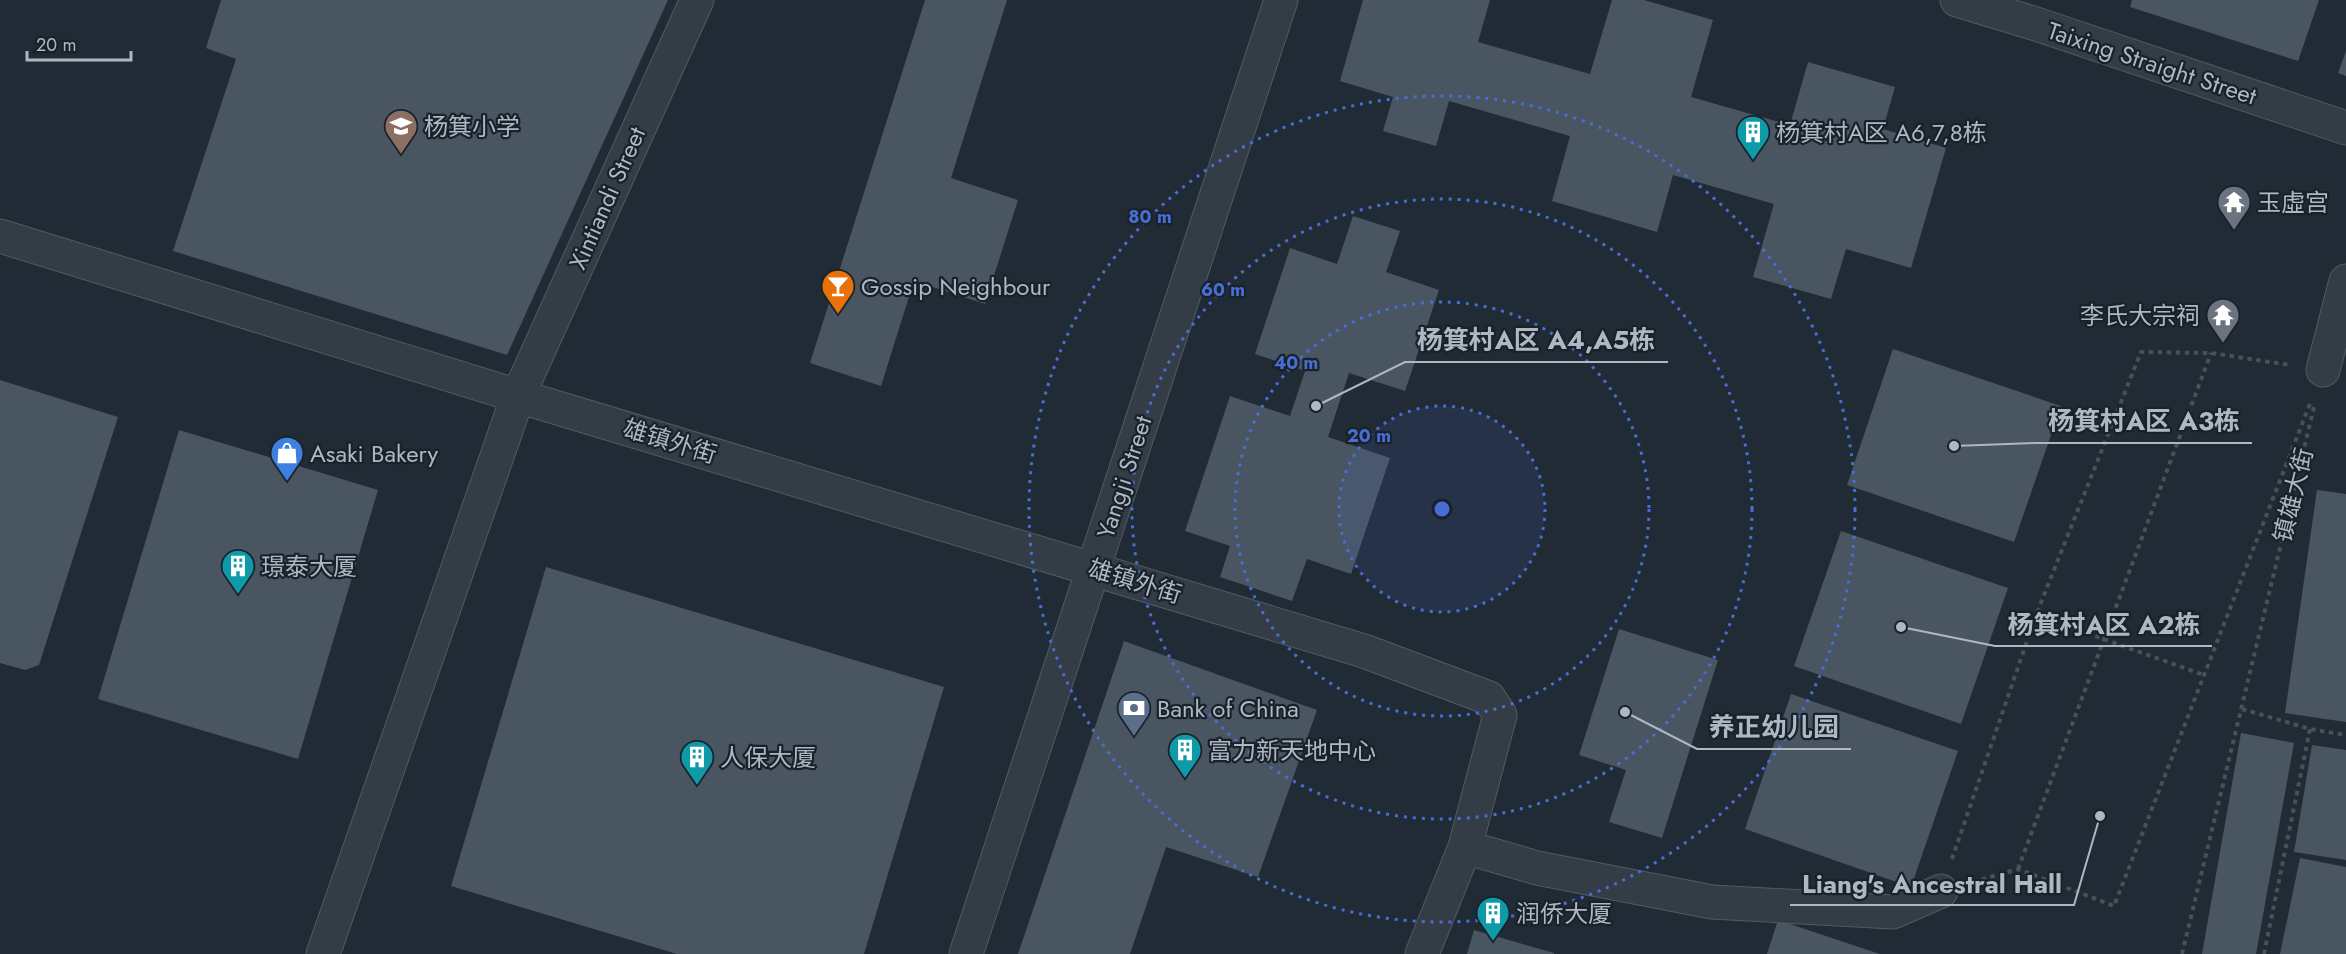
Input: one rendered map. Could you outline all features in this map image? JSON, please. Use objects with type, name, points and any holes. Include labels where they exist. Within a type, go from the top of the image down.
[{"type":"street","name":"Xintiandi Street","points":[[323,954],[518,396],[697,0]]},
{"type":"street","name":"Yangji Street","points":[[966,954],[1281,0]]},
{"type":"street","name":"Taixing Straight Street","points":[[1957,0],[2041,12],[2346,128]]},
{"type":"street","name":"雄镇外街","points":[[0,236],[518,396],[1364,651],[1489,698],[1500,715],[1465,848],[1422,954]]},
{"type":"street","points":[[2323,370],[2346,280]]},
{"type":"street","points":[[1465,848],[1537,868],[1712,902],[1893,912],[1941,891]]},
{"type":"path","points":[[2141,352],[2211,353],[2323,370],[2114,906],[2018,869],[1941,891],[2037,615],[2141,352]]},
{"type":"path","points":[[2018,869],[2211,353]]},
{"type":"path","name":"镇雄大街","points":[[2182,954],[2323,370]]},
{"type":"path","points":[[2037,615],[2204,675]]},
{"type":"path","points":[[2242,709],[2310,729],[2346,735]]},
{"type":"path","points":[[2264,954],[2310,729]]},
{"type":"building","name":"杨箕小学","points":[[221,0],[668,0],[507,355],[173,251],[236,59],[206,48]]},
{"type":"building","points":[[925,0],[1007,0],[951,178],[1018,200],[985,304],[914,281],[881,386],[810,363]]},
{"type":"building","name":"杨箕村A区 A6,7,8栋","points":[[1363,0],[1490,0],[1478,42],[1590,74],[1612,0],[1644,0],[1713,20],[1691,97],[1790,125],[1808,62],[1895,87],[1883,129],[1946,148],[1911,268],[1846,249],[1831,299],[1753,277],[1774,204],[1673,175],[1657,232],[1552,201],[1570,136],[1449,101],[1436,146],[1383,131],[1393,97],[1340,81]]},
{"type":"building","points":[[2132,0],[2319,0],[2298,61],[2130,7]]},
{"type":"building","points":[[2346,51],[2346,76],[2338,73]]},
{"type":"building","points":[[1353,216],[1400,231],[1386,272],[1439,290],[1405,391],[1349,373],[1328,437],[1390,458],[1351,574],[1307,559],[1292,601],[1220,577],[1230,546],[1185,531],[1230,396],[1290,416],[1305,371],[1255,354],[1290,248],[1337,264]]},
{"type":"building","points":[[1893,349],[2061,406],[2014,542],[1847,485]]},
{"type":"building","points":[[0,380],[118,417],[39,665],[25,670],[0,663]]},
{"type":"building","name":"璟泰大厦","points":[[179,430],[378,490],[298,759],[98,699]]},
{"type":"building","points":[[2317,490],[2346,494],[2346,722],[2285,713]]},
{"type":"building","points":[[1841,531],[2008,588],[1961,724],[1794,666]]},
{"type":"building","name":"人保大厦","points":[[546,567],[944,687],[864,954],[677,954],[451,886]]},
{"type":"building","points":[[1619,629],[1718,660],[1662,838],[1609,822],[1626,770],[1579,755]]},
{"type":"building","name":"富力新天地中心","points":[[1124,641],[1317,710],[1258,877],[1166,847],[1130,954],[1018,954]]},
{"type":"building","points":[[1791,694],[1958,751],[1911,887],[1745,829]]},
{"type":"building","points":[[2241,733],[2294,743],[2256,954],[2202,954]]},
{"type":"building","points":[[2312,745],[2346,750],[2346,860],[2294,852]]},
{"type":"building","points":[[2300,858],[2346,867],[2346,954],[2280,954]]},
{"type":"building","points":[[1778,920],[1880,954],[1767,954]]},
{"type":"building","name":"润侨大厦","points":[[1474,930],[1554,953],[1554,954],[1467,954]]},
{"type":"place","name":"杨箕小学","points":[[401,155]]},
{"type":"place","name":"杨箕村A区 A6,7,8栋","points":[[1753,161]]},
{"type":"place","name":"玉虛宫","points":[[2234,231]]},
{"type":"place","name":"Gossip Neighbour","points":[[838,315]]},
{"type":"place","name":"李氏大宗祠","points":[[2223,344]]},
{"type":"place","name":"杨箕村A区 A4,A5栋","points":[[1316,406]]},
{"type":"place","name":"杨箕村A区 A3栋","points":[[1954,446]]},
{"type":"place","name":"Asaki Bakery","points":[[287,482]]},
{"type":"place","name":"璟泰大厦","points":[[238,595]]},
{"type":"place","name":"杨箕村A区 A2栋","points":[[1901,627]]},
{"type":"place","name":"养正幼儿园","points":[[1625,712]]},
{"type":"place","name":"Bank of China","points":[[1134,737]]},
{"type":"place","name":"富力新天地中心","points":[[1185,779]]},
{"type":"place","name":"人保大厦","points":[[697,786]]},
{"type":"place","name":"Liang's Ancestral Hall","points":[[2100,816]]},
{"type":"place","name":"润侨大厦","points":[[1493,942]]}]
